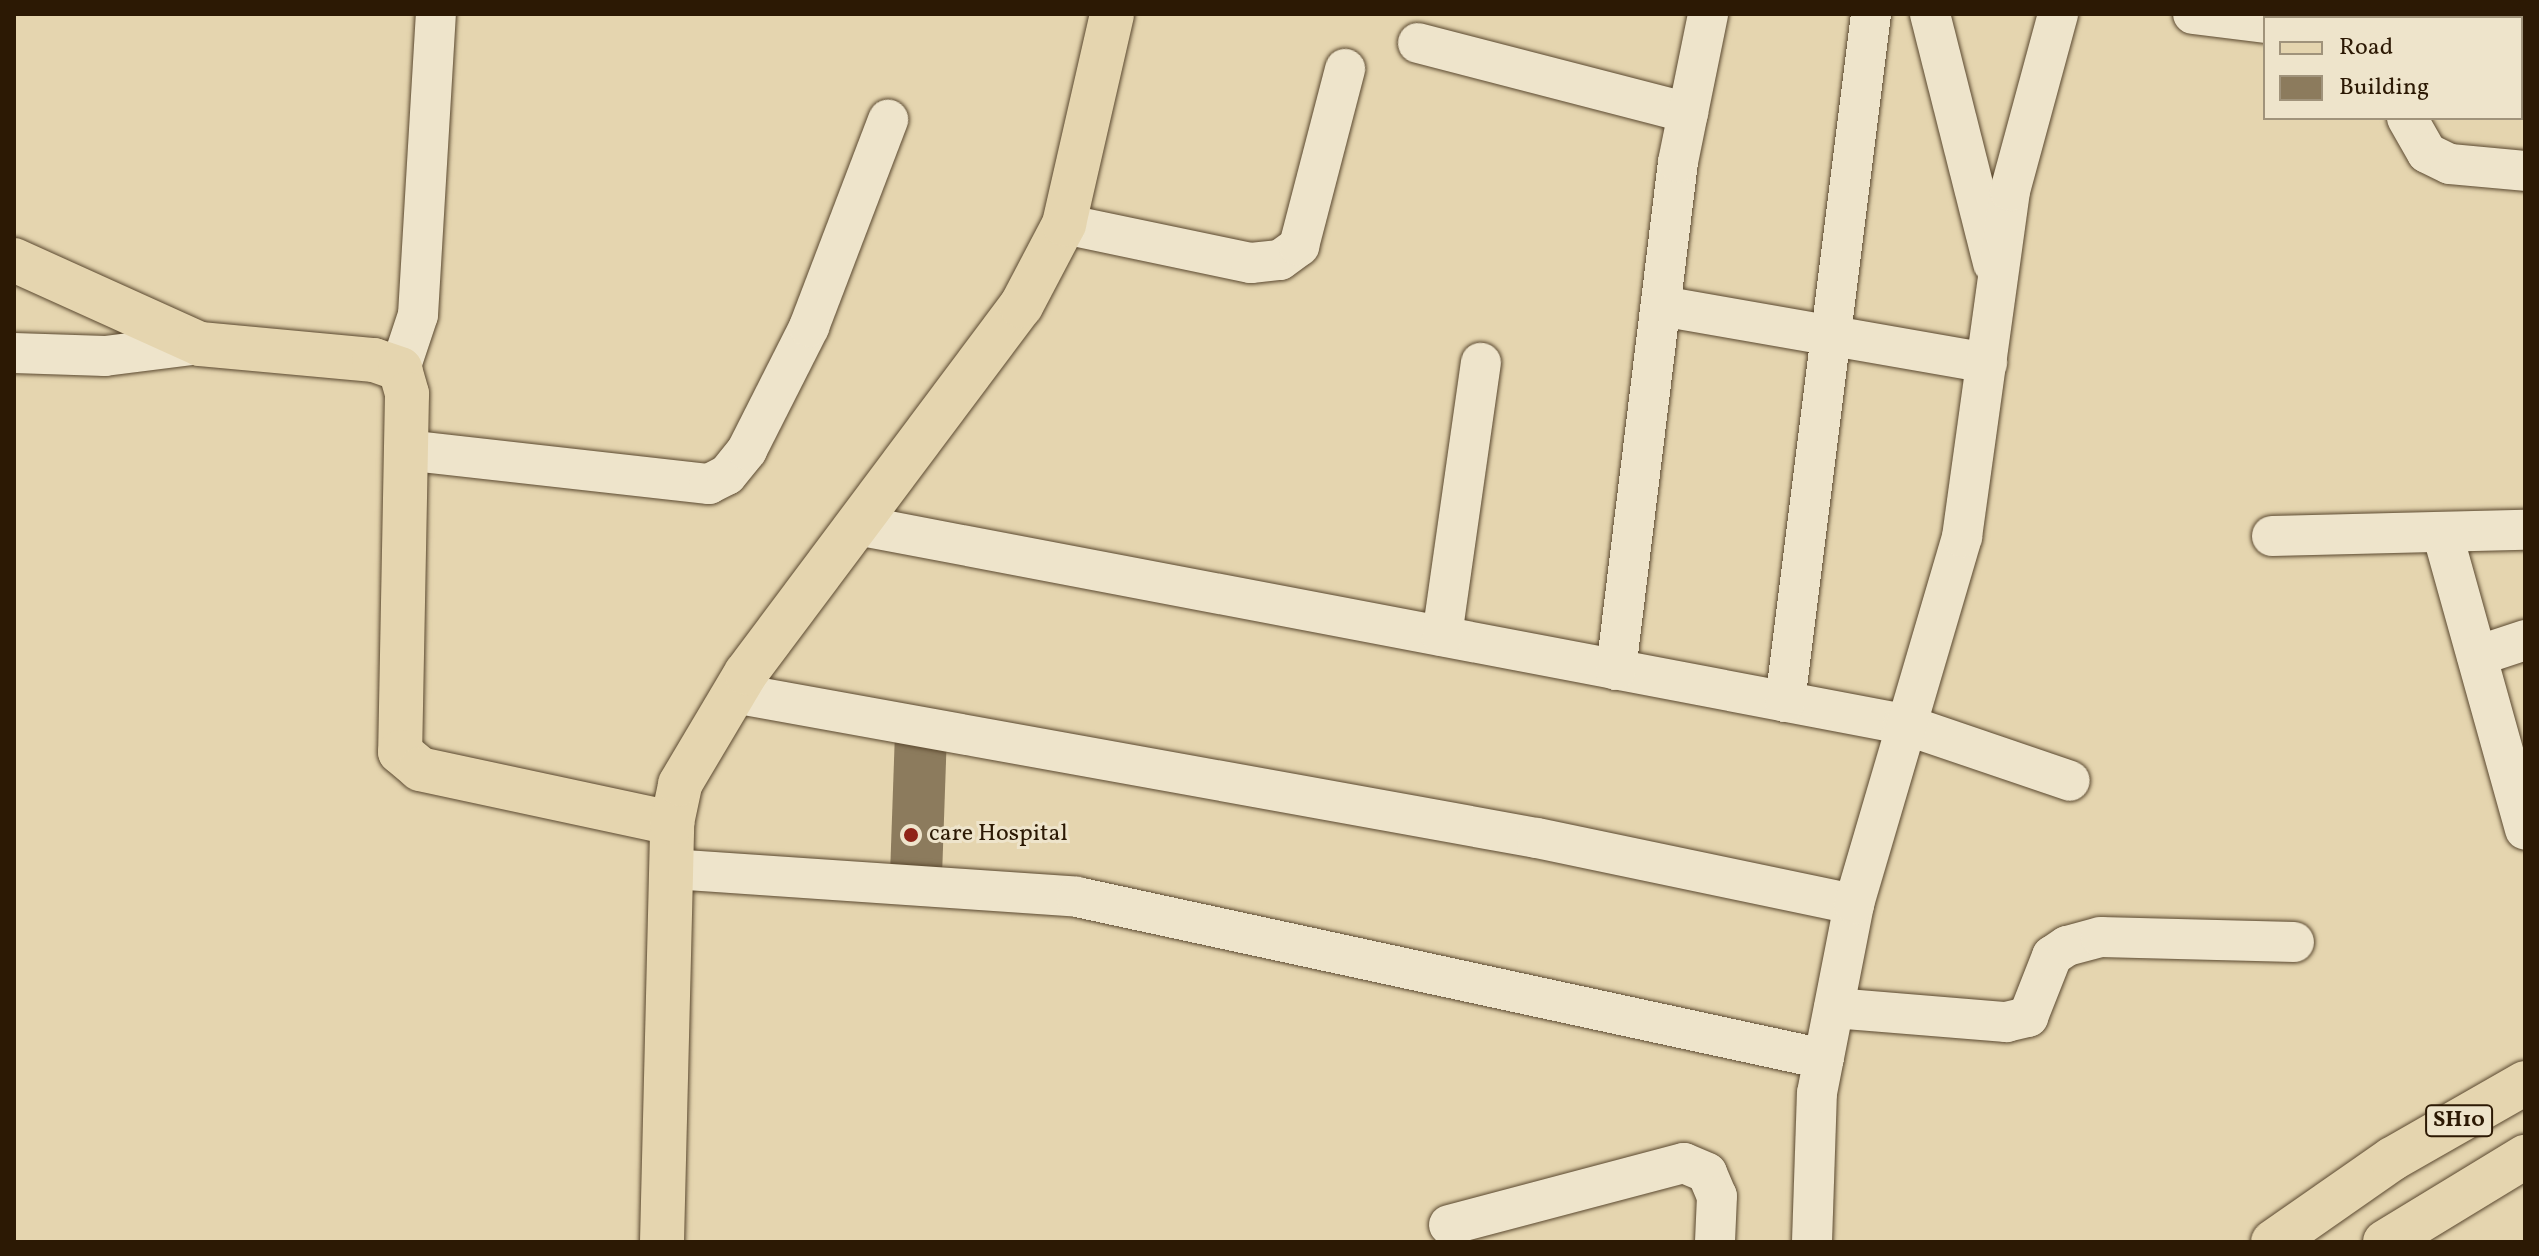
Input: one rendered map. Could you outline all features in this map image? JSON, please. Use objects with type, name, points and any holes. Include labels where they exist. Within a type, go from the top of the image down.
[{"type":"main road","points":[[662,1242],[672,823],[680,784],[734,693],[1021,306],[1064,224],[1112,14]]},
{"type":"main road","points":[[14,260],[200,344],[374,360],[400,369],[405,450],[400,752],[420,769],[672,823]]},
{"type":"main road","name":"SH10","points":[[2273,1242],[2392,1159],[2525,1083]]},
{"type":"main road","name":"SH10","points":[[2402,1231],[2525,1157]]},
{"type":"street","points":[[400,369],[418,315],[436,14]]},
{"type":"street","points":[[1616,670],[1688,113],[1708,14]]},
{"type":"street","points":[[1785,702],[1835,337],[1871,14]]},
{"type":"street","points":[[1930,14],[1998,283]]},
{"type":"street","points":[[1812,1242],[1810,1182],[1824,1059],[1854,904],[1903,724],[1962,537],[2010,191],[2058,14]]},
{"type":"street","points":[[2193,14],[2256,23]]},
{"type":"street","points":[[1418,43],[1688,113]]},
{"type":"street","points":[[1064,224],[1251,263],[1280,260],[1299,246],[1345,69]]},
{"type":"street","points":[[405,450],[709,484],[727,475],[747,450],[809,327],[888,120]]},
{"type":"street","points":[[2408,120],[2427,153],[2450,164],[2525,171]]},
{"type":"street","points":[[1661,306],[1987,363]]},
{"type":"street","points":[[14,353],[105,356],[200,344]]},
{"type":"street","points":[[1442,636],[1481,363]]},
{"type":"street","points":[[857,525],[1903,724],[2070,781]]},
{"type":"street","points":[[2272,536],[2525,530]]},
{"type":"street","points":[[2442,532],[2525,830]]},
{"type":"street","points":[[2477,656],[2525,640]]},
{"type":"street","points":[[734,693],[1537,838],[1854,904]]},
{"type":"street","points":[[671,869],[1077,897],[1824,1059]]},
{"type":"street","points":[[1834,1008],[2006,1022],[2028,1017],[2052,956],[2067,946],[2101,937],[2294,942]]},
{"type":"street","points":[[1449,1225],[1684,1163],[1707,1173],[1717,1196],[1715,1242]]},
{"type":"building","points":[[895,732],[947,734],[942,880],[890,878]]},
{"type":"place","name":"care Hospital","points":[[911,835]]}]
